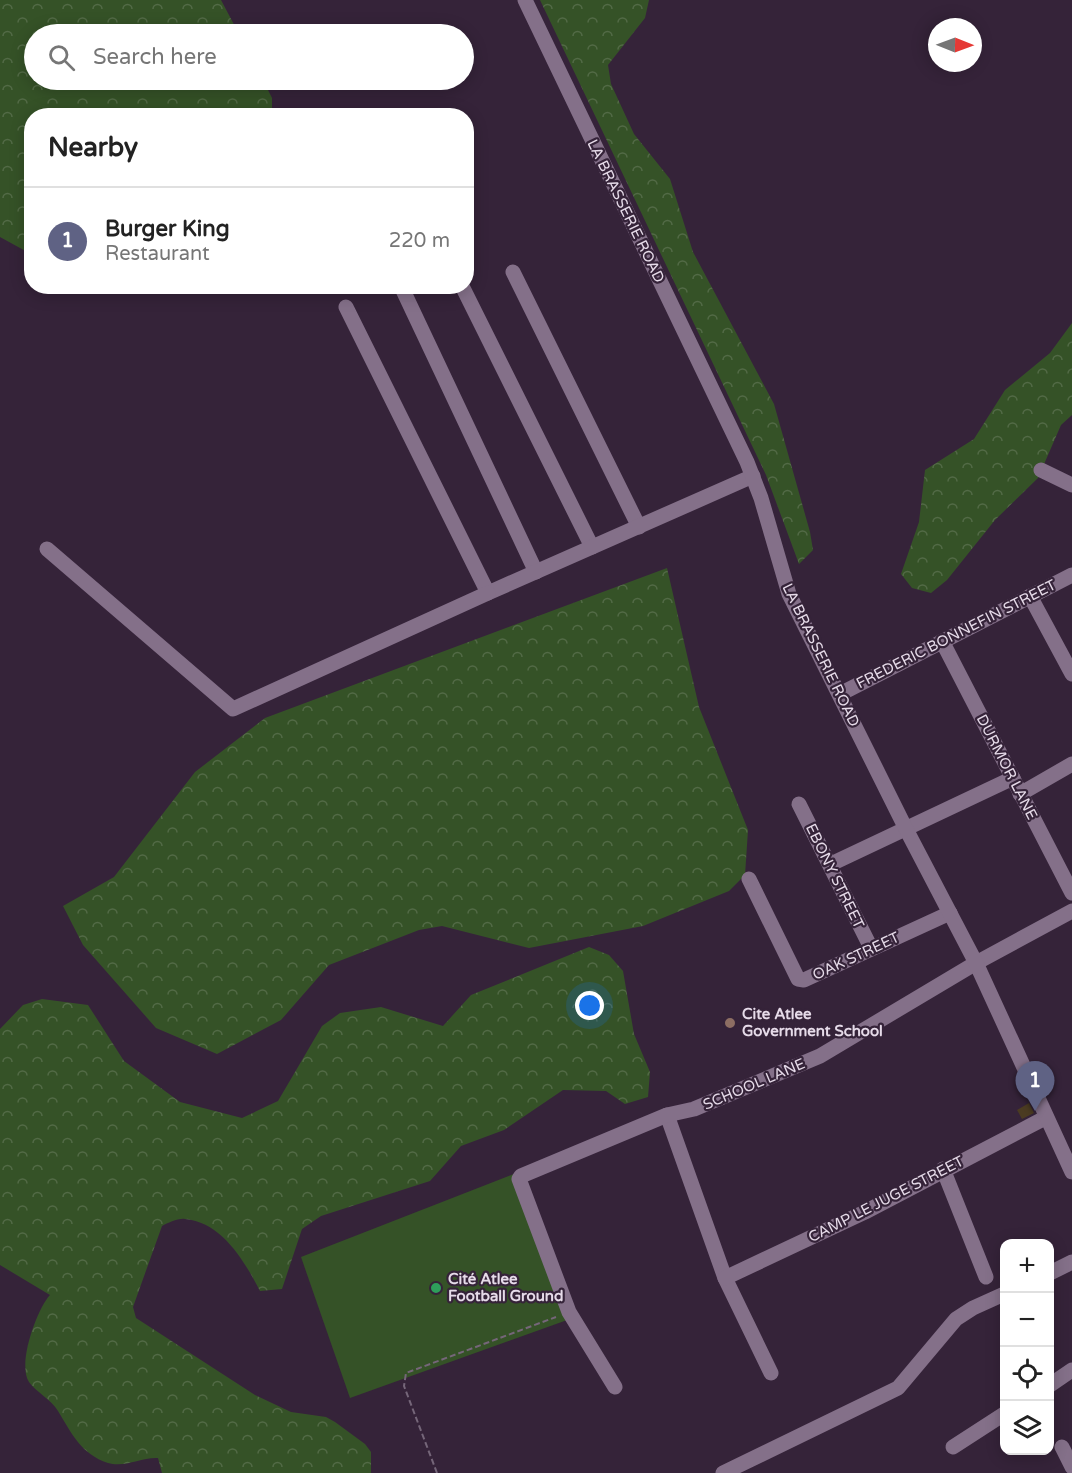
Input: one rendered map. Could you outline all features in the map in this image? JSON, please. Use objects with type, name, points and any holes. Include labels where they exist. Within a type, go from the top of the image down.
[{"type":"street","name":"LA BRASSERIE ROAD","points":[[525,0],[753,476],[789,594],[906,829],[976,963],[1045,1118],[1072,1172]]},
{"type":"street","points":[[513,272],[639,527]]},
{"type":"street","points":[[405,294],[537,572]]},
{"type":"street","points":[[466,294],[592,547]]},
{"type":"street","points":[[346,307],[488,593]]},
{"type":"street","points":[[1041,470],[1072,485]]},
{"type":"street","points":[[47,549],[233,709],[753,476]]},
{"type":"street","name":"FREDERIC BONNEFIN STREET","points":[[840,694],[1072,575]]},
{"type":"street","points":[[1030,596],[1072,674]]},
{"type":"street","name":"DURMOR LANE","points":[[942,641],[1072,893]]},
{"type":"street","points":[[1020,794],[1072,764]]},
{"type":"street","points":[[831,864],[1013,778]]},
{"type":"street","name":"EBONY STREET","points":[[799,804],[871,948]]},
{"type":"street","name":"OAK STREET","points":[[749,879],[798,980],[804,980],[950,913]]},
{"type":"street","name":"SCHOOL LANE","points":[[568,1312],[519,1179],[521,1176],[668,1115],[694,1109],[820,1056],[976,963],[1072,911]]},
{"type":"street","points":[[668,1115],[725,1278],[771,1373]]},
{"type":"street","name":"CAMP LE JUGE STREET","points":[[725,1278],[865,1212],[943,1169],[1045,1118]]},
{"type":"street","points":[[943,1169],[986,1277]]},
{"type":"street","points":[[1054,1271],[1072,1262]]},
{"type":"street","points":[[723,1473],[898,1388],[956,1319],[973,1308],[1000,1296]]},
{"type":"street","points":[[568,1312],[615,1387]]},
{"type":"street","points":[[1054,1382],[1072,1370]]},
{"type":"street","points":[[953,1447],[1000,1417]]},
{"type":"street","points":[[1062,1447],[1072,1467]]},
{"type":"path","points":[[436,1473],[404,1386],[406,1373],[568,1312]]},
{"type":"green space","points":[[0,0],[221,0],[234,24],[24,24],[24,90],[268,90],[272,98],[272,108],[24,108],[24,250],[0,237]]},
{"type":"green space","points":[[540,0],[649,0],[645,18],[608,65],[611,84],[634,134],[670,179],[693,252],[774,404],[813,550],[799,564],[766,475]]},
{"type":"green space","points":[[1072,323],[1072,415],[1061,425],[1038,478],[995,520],[947,580],[931,593],[912,588],[901,574],[919,522],[925,470],[974,439],[1005,390],[1050,353]]},
{"type":"green space","points":[[667,568],[699,707],[748,830],[745,875],[729,891],[643,926],[529,948],[442,926],[419,930],[329,965],[281,1020],[217,1054],[156,1028],[83,945],[63,906],[114,877],[195,772],[265,718]]},
{"type":"green space","points":[[589,947],[609,955],[623,971],[634,1034],[650,1072],[648,1097],[625,1104],[606,1091],[563,1090],[504,1130],[461,1146],[430,1181],[321,1216],[302,1229],[282,1289],[260,1291],[231,1245],[210,1227],[182,1219],[162,1226],[133,1307],[136,1318],[255,1395],[291,1412],[326,1417],[335,1422],[365,1444],[371,1452],[371,1473],[162,1473],[158,1458],[114,1464],[99,1459],[84,1449],[55,1407],[32,1386],[26,1374],[25,1363],[30,1337],[34,1324],[50,1295],[0,1265],[0,1029],[23,1005],[42,999],[88,1005],[124,1061],[180,1102],[242,1118],[278,1101],[322,1026],[340,1013],[381,1007],[443,1026],[471,995]]},
{"type":"green space","name":"Cité Atlee Football Ground","points":[[524,1170],[570,1319],[350,1398],[301,1257]]},
{"type":"building","points":[[1029,1103],[1034,1113],[1022,1119],[1017,1110]]},
{"type":"place","name":"Cite Atlee Government School","points":[[730,1023]]},
{"type":"place","name":"Burger King","points":[[1035,1111]]},
{"type":"place","name":"Cité Atlee Football Ground","points":[[436,1288]]}]
